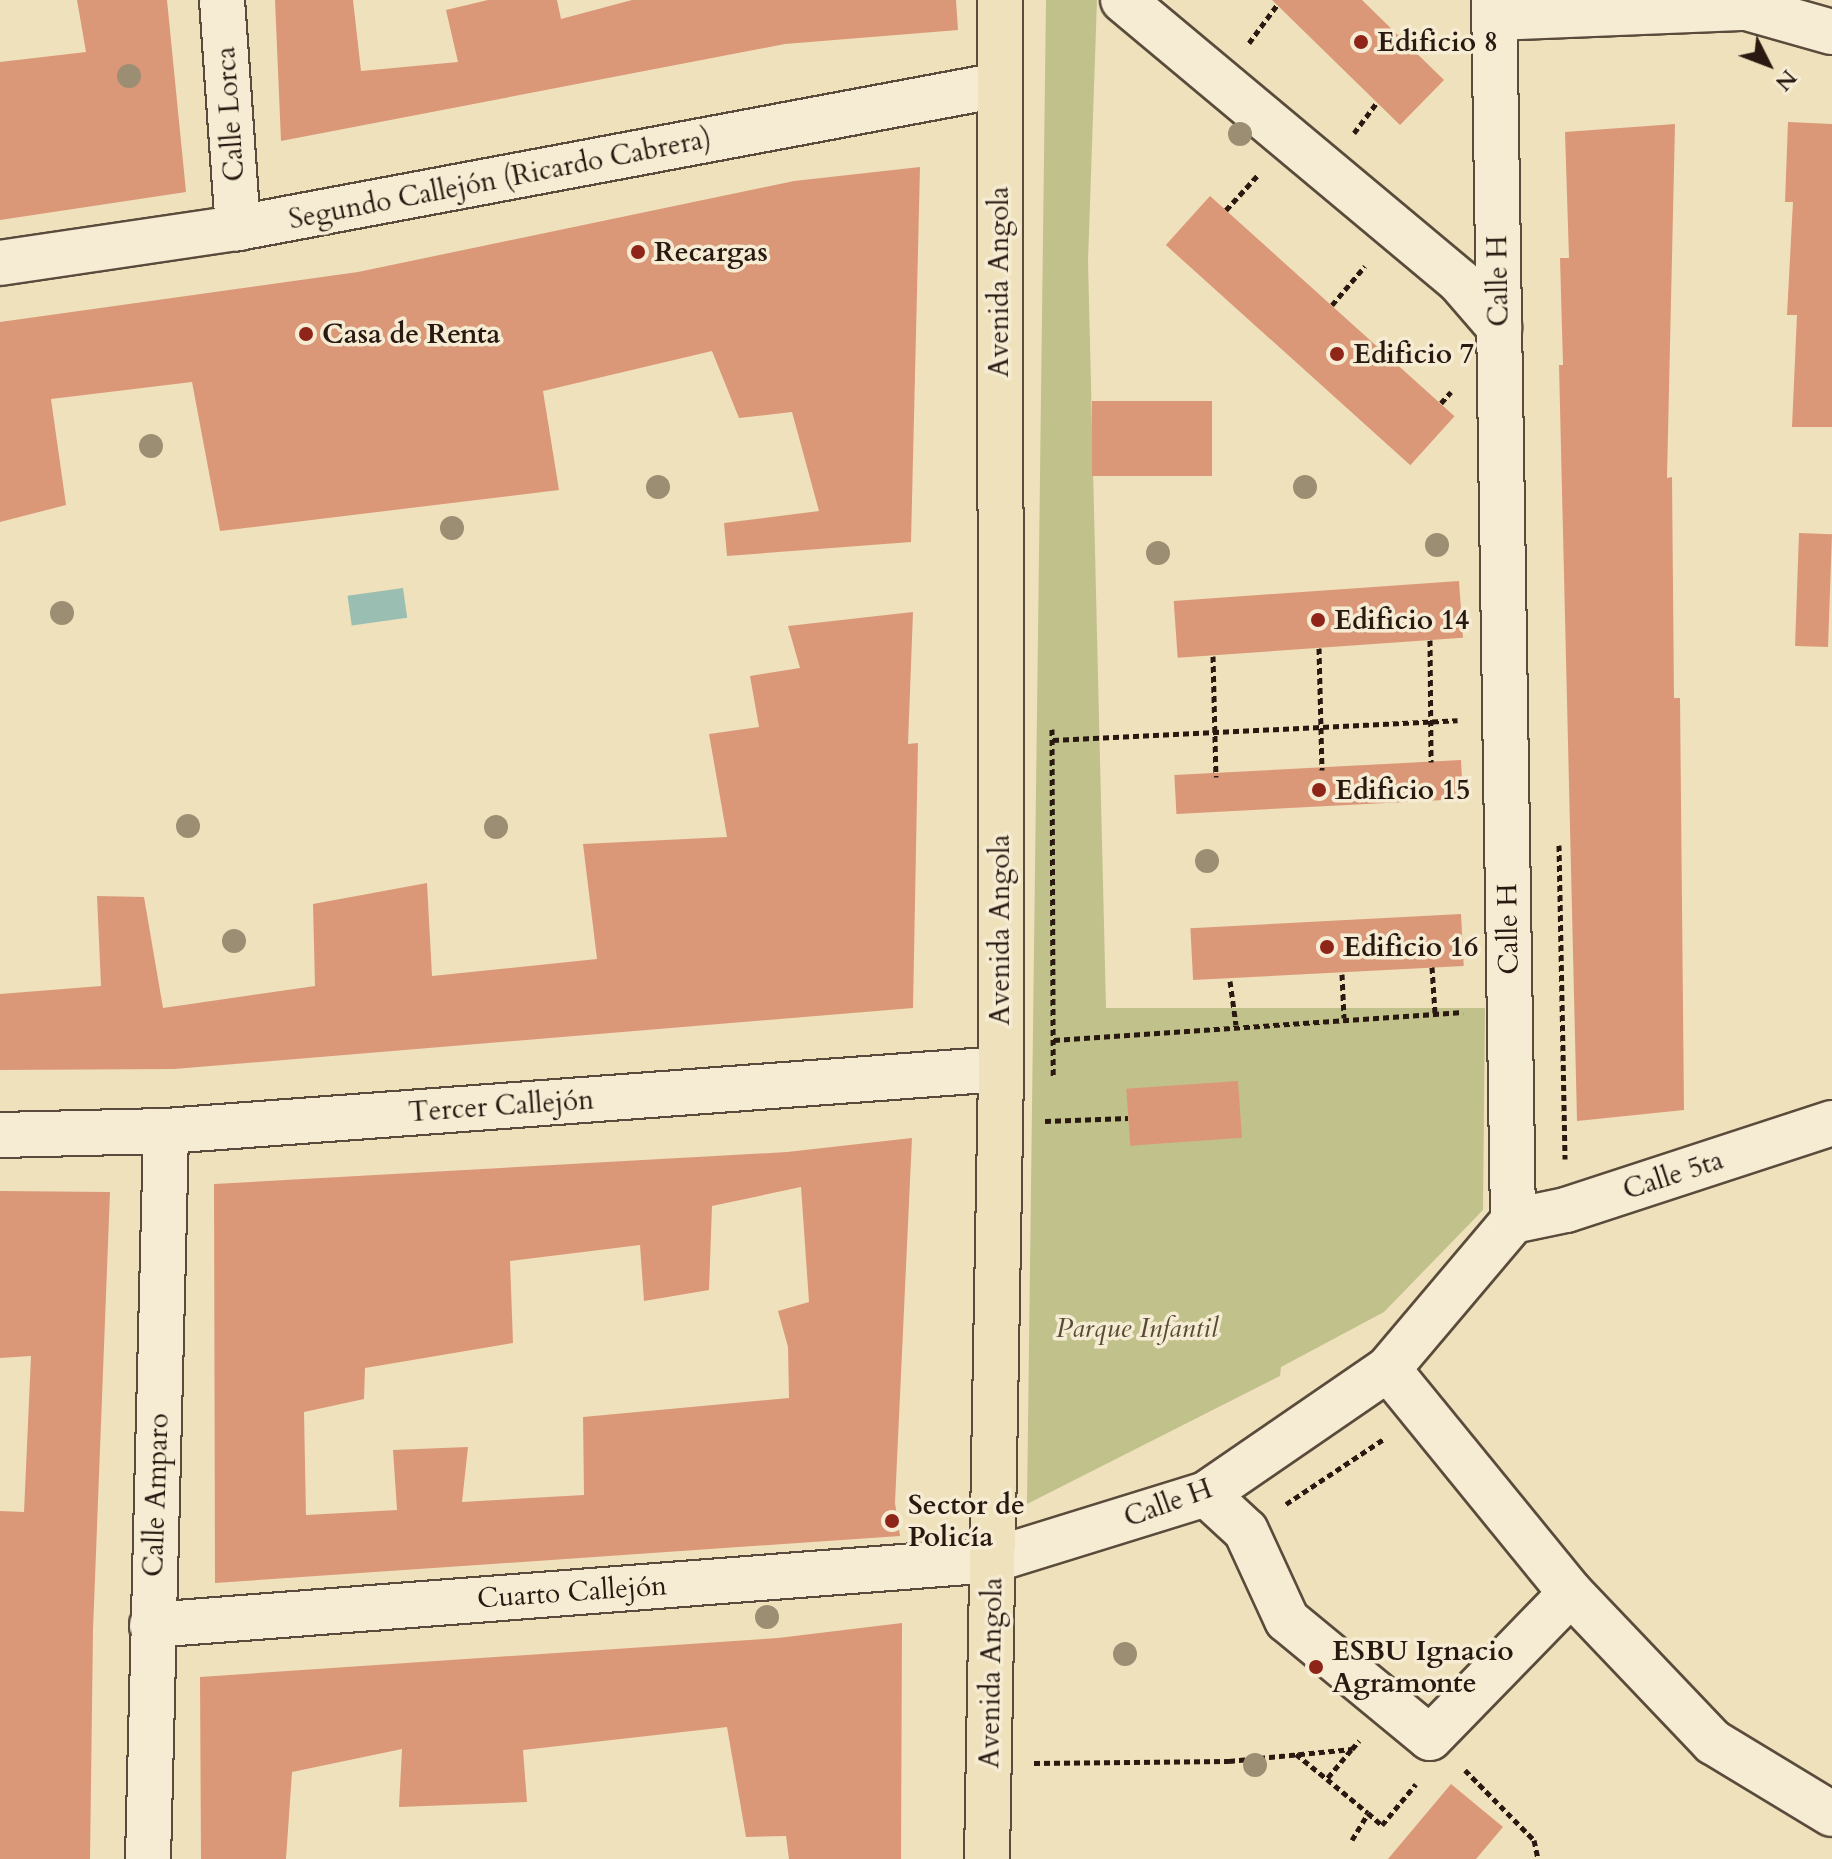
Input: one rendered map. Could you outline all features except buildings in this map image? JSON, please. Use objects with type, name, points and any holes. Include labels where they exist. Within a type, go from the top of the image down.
[{"type":"main road","name":"Avenida Angola","points":[[987,1859],[1001,1123],[1000,0]]},
{"type":"street","name":"Calle Lorca","points":[[222,0],[238,228]]},
{"type":"street","points":[[1123,0],[1460,282],[1499,327]]},
{"type":"street","points":[[1494,9],[1747,8],[1832,32]]},
{"type":"street","name":"Calle H","points":[[993,1560],[1206,1494],[1388,1369],[1513,1221],[1494,9]]},
{"type":"street","name":"Segundo Callejón (Ricardo Cabrera)","points":[[0,263],[238,228],[999,85]]},
{"type":"street","name":"Tercer Callejón","points":[[0,1135],[166,1131],[1001,1057]]},
{"type":"street","name":"Calle 5ta","points":[[1513,1221],[1566,1210],[1832,1123]]},
{"type":"street","name":"Calle Amparo","points":[[148,1859],[166,1131]]},
{"type":"street","points":[[1388,1369],[1571,1593],[1713,1742],[1832,1814]]},
{"type":"street","points":[[1206,1494],[1246,1531],[1287,1620],[1430,1738],[1571,1593]]},
{"type":"street","name":"Cuarto Callejón","points":[[152,1625],[993,1560]]},
{"type":"path","points":[[1430,640],[1431,762]]},
{"type":"path","points":[[1319,648],[1322,770]]},
{"type":"path","points":[[1213,656],[1216,777]]},
{"type":"path","points":[[1000,742],[1505,718]]},
{"type":"path","points":[[1559,827],[1566,1210]]},
{"type":"path","points":[[1432,967],[1435,1013]]},
{"type":"path","points":[[1342,974],[1344,1018]]},
{"type":"path","points":[[1230,981],[1236,1025]]},
{"type":"path","points":[[1001,1057],[1236,1025],[1509,1009]]},
{"type":"path","points":[[1001,1123],[1128,1118]]},
{"type":"path","points":[[1246,1531],[1424,1412]]},
{"type":"path","points":[[1327,1779],[1389,1704]]},
{"type":"path","points":[[989,1759],[1229,1761],[1352,1749]]},
{"type":"path","points":[[1296,1754],[1382,1825],[1427,1771]]},
{"type":"path","points":[[1456,1761],[1534,1840],[1538,1859]]},
{"type":"path","points":[[1352,1840],[1368,1813]]},
{"type":"green space","name":"Parque Infantil","points":[[1046,0],[1097,0],[1088,261],[1106,1008],[1485,1008],[1483,1210],[1384,1312],[1281,1367],[1280,1376],[1027,1504]]},
{"type":"water","points":[[403,588],[407,618],[352,626],[348,596]]},
{"type":"place","name":"Edificio 8","points":[[1361,42]]},
{"type":"place","name":"Recargas","points":[[638,252]]},
{"type":"place","name":"Casa de Renta","points":[[306,334]]},
{"type":"place","name":"Edificio 7","points":[[1337,354]]},
{"type":"place","name":"Edificio 14","points":[[1318,620]]},
{"type":"place","name":"Edificio 15","points":[[1319,790]]},
{"type":"place","name":"Edificio 16","points":[[1327,947]]},
{"type":"place","name":"Sector de Policía","points":[[892,1521]]},
{"type":"place","name":"ESBU Ignacio Agramonte","points":[[1316,1667]]}]
